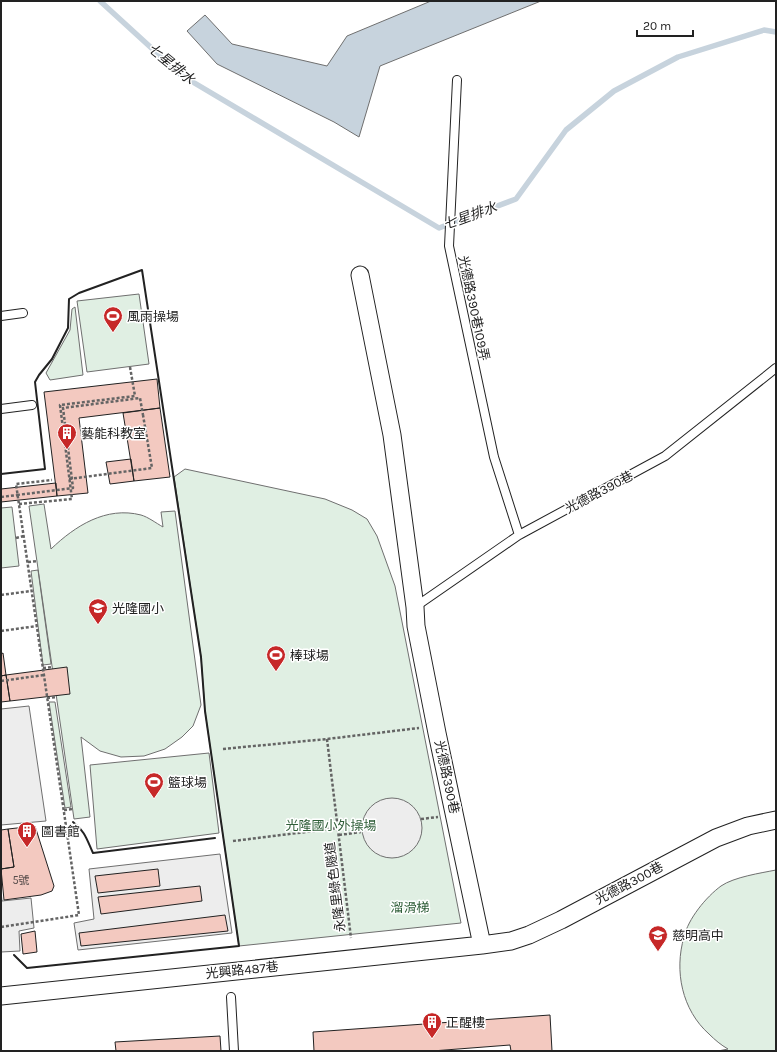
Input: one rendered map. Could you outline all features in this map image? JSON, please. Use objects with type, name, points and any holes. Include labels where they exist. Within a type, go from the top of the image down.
[{"type":"street","name":"光德路390巷","points":[[360,275],[392,435],[415,607],[416,626],[482,945]]},
{"type":"street","name":"光德路300巷","points":[[482,945],[511,941],[529,935],[561,920],[716,838],[748,826],[776,820]]},
{"type":"street","name":"光興路487巷","points":[[1,996],[482,945]]},
{"type":"lane","name":"光德路390巷109弄","points":[[457,80],[449,246],[494,457],[519,535]]},
{"type":"lane","points":[[1,316],[23,313]]},
{"type":"lane","name":"光德路390巷","points":[[415,607],[519,535],[665,456],[776,368]]},
{"type":"lane","points":[[1,409],[32,405]]},
{"type":"lane","points":[[231,997],[234,1051]]},
{"type":"path","points":[[19,504],[72,499],[60,405],[135,396],[130,366]]},
{"type":"path","points":[[1,497],[73,488],[63,408],[140,398],[152,468],[69,479]]},
{"type":"path","points":[[1,927],[79,915],[16,484],[52,480]]},
{"type":"path","points":[[16,538],[24,536]]},
{"type":"path","points":[[28,562],[38,561]]},
{"type":"path","points":[[1,595],[31,591]]},
{"type":"path","points":[[1,631],[37,626]]},
{"type":"path","points":[[43,668],[53,667]]},
{"type":"path","points":[[1,681],[44,675]]},
{"type":"path","points":[[47,698],[57,697]]},
{"type":"path","points":[[223,749],[420,728]]},
{"type":"path","name":"永隆里綠色隧道","points":[[327,739],[351,938]]},
{"type":"path","points":[[64,810],[73,809]]},
{"type":"path","points":[[421,819],[440,817]]},
{"type":"path","points":[[233,841],[338,828]]},
{"type":"path","points":[[338,835],[361,832]]},
{"type":"green space","name":"風雨操場","points":[[139,294],[149,364],[87,372],[77,301]]},
{"type":"green space","points":[[75,307],[83,375],[50,380],[46,373],[70,330],[72,309]]},
{"type":"green space","name":"光隆國小外操場","points":[[185,469],[325,499],[352,510],[367,519],[377,536],[395,586],[461,923],[239,946],[205,711],[201,657],[174,477]]},
{"type":"green space","points":[[44,504],[51,549],[81,526],[103,516],[116,513],[141,515],[163,527],[161,512],[175,511],[201,705],[193,726],[182,737],[165,749],[144,756],[121,757],[100,751],[81,737],[90,817],[74,819],[29,506]]},
{"type":"green space","points":[[12,507],[19,566],[1,568],[1,508]]},
{"type":"green space","points":[[38,570],[51,664],[43,665],[31,571]]},
{"type":"green space","points":[[49,702],[55,702],[71,807],[65,808]]},
{"type":"green space","name":"籃球場","points":[[209,753],[219,833],[97,849],[90,765]]},
{"type":"green space","points":[[776,870],[776,1051],[718,1051],[728,1049],[709,1034],[692,1014],[683,989],[680,976],[680,963],[681,950],[686,930],[698,909],[709,896],[721,886],[740,878]]},
{"type":"shaded area","points":[[431,1],[541,1],[380,66],[359,137],[334,122],[217,64],[187,31],[205,15],[232,44],[327,66],[347,36]]},
{"type":"shaded area","points":[[29,706],[46,821],[1,825],[1,709]]},
{"type":"shaded area","points":[[386,798],[398,798],[409,803],[417,811],[422,822],[420,840],[409,853],[398,858],[386,858],[375,853],[367,845],[362,834],[362,822],[367,811],[375,803]]},
{"type":"shaded area","points":[[220,854],[232,933],[78,950],[74,923],[94,919],[89,869]]},
{"type":"shaded area","points":[[1,891],[2,901],[31,898],[34,928],[19,931],[20,951],[1,952]]},
{"type":"building","name":"藝能科教室","points":[[157,379],[160,408],[79,418],[88,493],[57,496],[44,392]]},
{"type":"building","points":[[160,408],[170,477],[134,481],[123,413]]},
{"type":"building","points":[[131,459],[134,481],[110,484],[106,462]]},
{"type":"building","points":[[56,483],[57,496],[1,502],[1,489]]},
{"type":"building","points":[[3,653],[6,675],[1,676],[1,654]]},
{"type":"building","points":[[67,667],[70,694],[10,701],[6,675]]},
{"type":"building","points":[[6,675],[10,701],[1,702],[1,676]]},
{"type":"building","name":"圖書館","points":[[35,826],[54,886],[52,891],[41,895],[4,900],[1,869],[14,867],[8,829]]},
{"type":"building","points":[[8,829],[14,867],[1,869],[1,830]]},
{"type":"building","points":[[158,869],[160,886],[98,893],[95,876]]},
{"type":"building","points":[[200,886],[202,901],[101,914],[98,897]]},
{"type":"building","points":[[225,915],[228,931],[81,946],[79,933]]},
{"type":"building","points":[[35,931],[37,952],[23,954],[21,934]]},
{"type":"building","name":"正醒樓","points":[[550,1015],[552,1051],[511,1051],[510,1045],[432,1051],[314,1051],[313,1032]]},
{"type":"building","points":[[220,1036],[221,1051],[116,1051],[115,1042]]},
{"type":"waterway","name":"七星排水","points":[[100,1],[181,75],[439,228],[516,199],[566,130],[614,91],[678,57],[764,30],[776,32]]},
{"type":"wall","points":[[1,474],[45,469],[35,382],[52,359],[68,328],[69,299],[79,293],[142,270],[201,657],[205,711],[239,946],[27,968],[14,955]]},
{"type":"wall","points":[[73,822],[83,832],[93,853],[215,838]]},
{"type":"place","name":"風雨操場","points":[[113,333]]},
{"type":"place","name":"藝能科教室","points":[[67,450]]},
{"type":"place","name":"光隆國小","points":[[98,625]]},
{"type":"place","name":"棒球場","points":[[276,672]]},
{"type":"place","name":"籃球場","points":[[154,799]]},
{"type":"place","name":"圖書館","points":[[27,848]]},
{"type":"place","name":"慈明高中","points":[[658,952]]},
{"type":"place","name":"正醒樓","points":[[432,1039]]},
{"type":"park label","name":"溜滑梯","points":[[410,907]]}]
